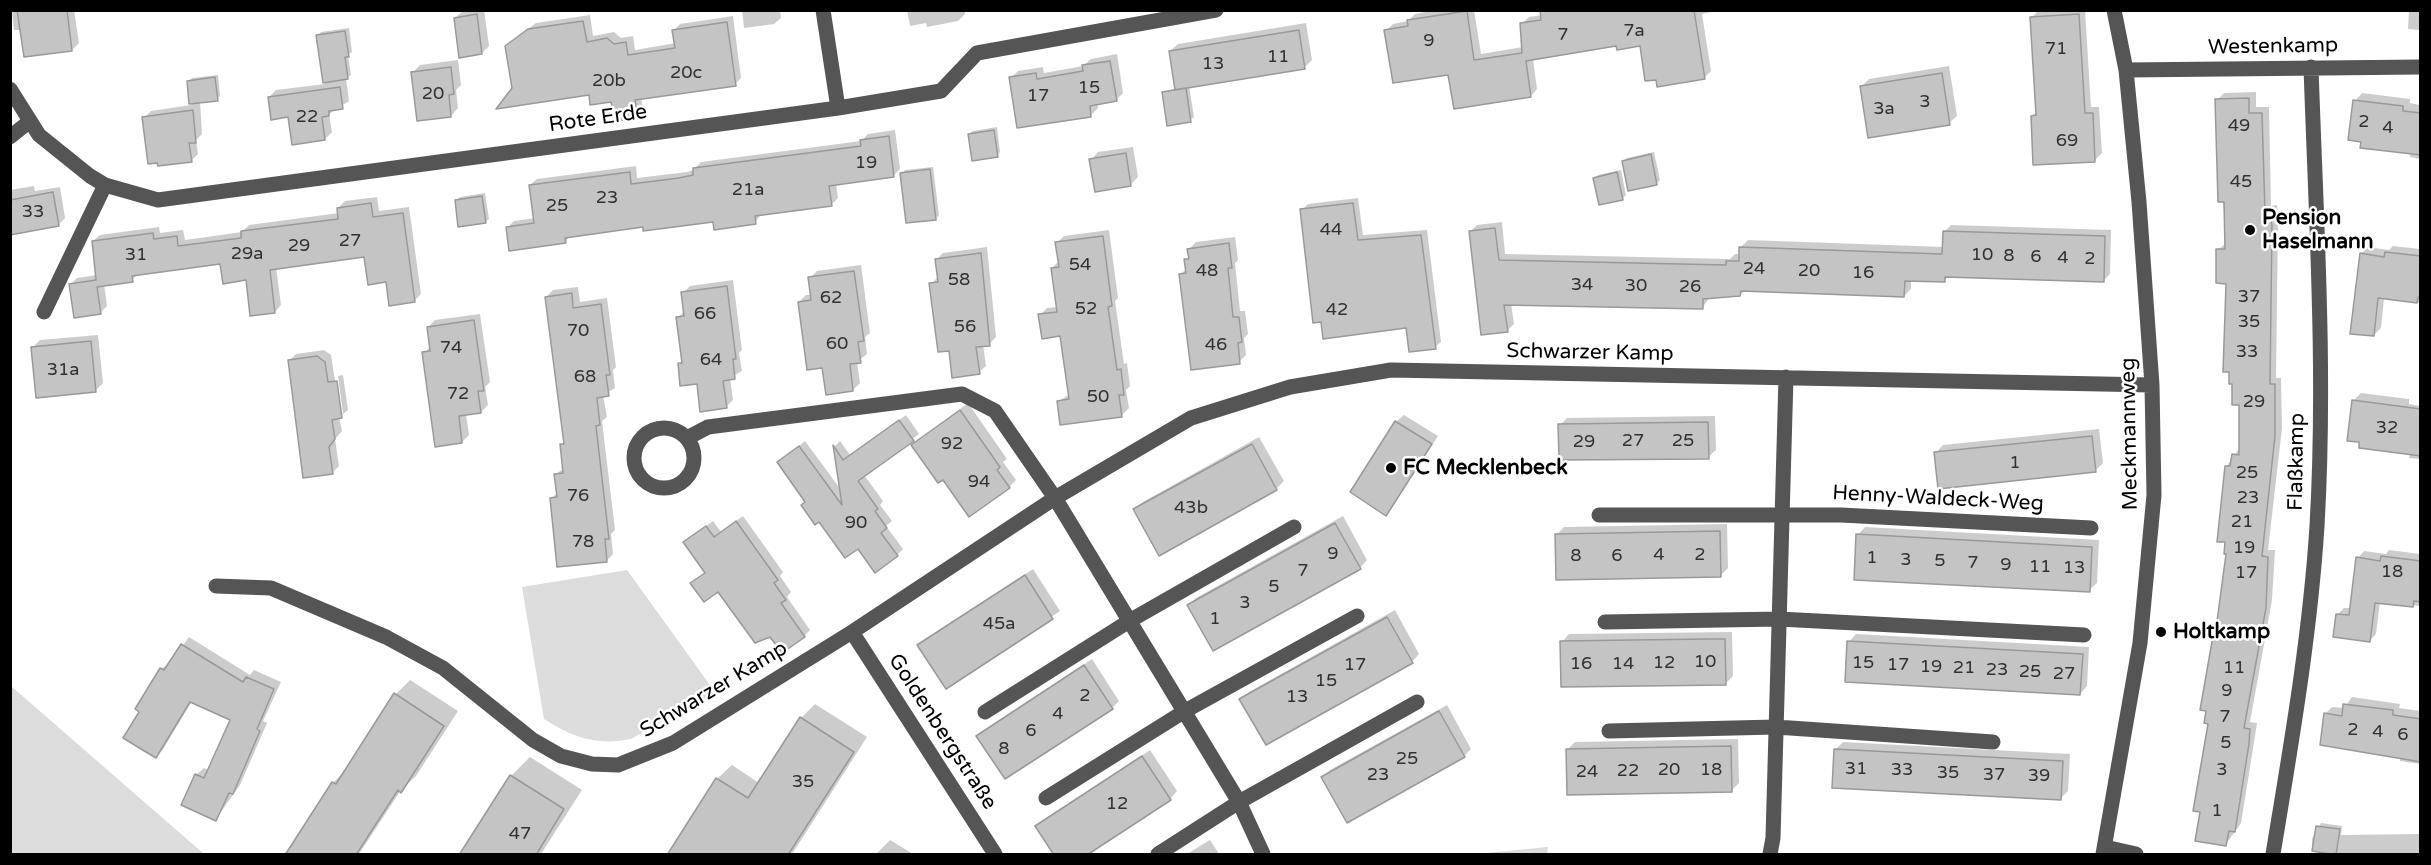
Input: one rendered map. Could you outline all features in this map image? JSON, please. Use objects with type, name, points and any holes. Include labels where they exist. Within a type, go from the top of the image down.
[{"type":"street","points":[[823,10],[838,108]]},
{"type":"street","name":"Rote Erde","points":[[10,89],[39,135],[90,176],[105,184],[158,200],[838,108],[941,90],[977,53],[1216,10]]},
{"type":"street","name":"Meckmannweg","points":[[2104,851],[2141,632],[2154,495],[2152,385],[2139,202],[2126,70],[2114,10]]},
{"type":"street","name":"Flaßkamp","points":[[2273,855],[2302,670],[2317,525],[2320,370],[2311,67]]},
{"type":"street","name":"Westenkamp","points":[[2126,70],[2421,67]]},
{"type":"street","points":[[10,137],[30,121]]},
{"type":"street","points":[[44,312],[105,184]]},
{"type":"street","name":"Schwarzer Kamp","points":[[216,586],[271,588],[386,637],[443,668],[533,740],[561,756],[592,764],[618,765],[673,743],[852,632],[1055,498],[1191,418],[1290,387],[1391,370],[2152,385]]},
{"type":"street","points":[[1770,855],[1773,838],[1786,377]]},
{"type":"street","points":[[687,438],[708,427],[962,394],[995,411],[1055,498],[1131,620],[1239,802],[1263,855]]},
{"type":"street","points":[[666,427],[687,438],[693,447],[694,458],[686,478],[666,488],[655,487],[639,476],[633,459],[638,441],[645,433],[666,427]]},
{"type":"street","name":"Henny-Waldeck-Weg","points":[[1599,515],[1841,515],[2091,528]]},
{"type":"street","points":[[985,712],[1131,620],[1294,527]]},
{"type":"street","points":[[1046,798],[1185,711],[1357,616]]},
{"type":"street","points":[[1605,622],[1779,619],[2084,635]]},
{"type":"street","name":"Goldenbergstraße","points":[[852,632],[995,855]]},
{"type":"street","points":[[1158,855],[1239,802],[1417,702]]},
{"type":"street","points":[[1609,731],[1776,727],[1993,742]]},
{"type":"street","points":[[2104,851],[2136,855]]},
{"type":"shaded area","points":[[627,570],[715,692],[631,739],[607,741],[585,738],[565,731],[544,719],[522,587]]},
{"type":"shaded area","points":[[11,686],[204,854],[11,854]]},
{"type":"shaded area","points":[[1548,847],[1547,854],[1475,854]]},
{"type":"building","points":[[17,10],[67,10],[72,51],[24,57]]},
{"type":"building","points":[[1540,10],[1694,10],[1705,79],[1657,87],[1656,80],[1645,81],[1640,46],[1617,50],[1616,46],[1526,61],[1531,97],[1454,109],[1448,75],[1393,83],[1384,30],[1408,26],[1407,20],[1467,11],[1474,60],[1522,53],[1520,23],[1541,20]]},
{"type":"building","points":[[477,14],[482,54],[459,58],[454,18]]},
{"type":"building","points":[[2079,14],[2085,113],[2093,113],[2095,162],[2033,165],[2031,116],[2036,115],[2030,17]]},
{"type":"building","points":[[583,21],[587,42],[607,38],[614,44],[626,42],[628,55],[675,48],[672,30],[727,22],[736,86],[635,100],[638,118],[615,121],[611,102],[590,105],[589,95],[496,109],[512,88],[505,46],[528,29]]},
{"type":"building","points":[[1299,30],[1305,69],[1175,90],[1169,51]]},
{"type":"building","points":[[345,31],[349,57],[345,57],[348,79],[323,83],[316,35]]},
{"type":"building","points":[[1110,61],[1117,101],[1090,106],[1091,117],[1017,128],[1009,77],[1036,73],[1037,79],[1083,71],[1082,65]]},
{"type":"building","points":[[451,67],[454,94],[449,95],[451,117],[417,121],[411,72]]},
{"type":"building","points":[[1942,73],[1950,125],[1868,138],[1860,86]]},
{"type":"building","points":[[215,77],[218,101],[189,104],[187,81]]},
{"type":"building","points":[[340,87],[343,109],[329,111],[329,116],[322,117],[325,140],[292,145],[288,117],[271,120],[268,97]]},
{"type":"building","points":[[1186,88],[1191,122],[1167,126],[1162,92]]},
{"type":"building","points":[[2249,98],[2249,113],[2262,113],[2265,212],[2270,211],[2272,226],[2270,384],[2275,384],[2275,436],[2262,556],[2268,557],[2266,608],[2244,728],[2250,729],[2249,744],[2235,832],[2229,831],[2226,846],[2195,841],[2200,812],[2193,811],[2208,724],[2204,723],[2206,711],[2200,710],[2213,636],[2215,636],[2226,554],[2224,554],[2225,542],[2217,542],[2225,466],[2230,466],[2232,454],[2239,455],[2239,405],[2232,405],[2232,384],[2229,384],[2229,372],[2223,372],[2226,284],[2216,283],[2216,249],[2225,249],[2224,202],[2218,202],[2215,99]]},
{"type":"building","points":[[2353,100],[2403,106],[2403,111],[2421,113],[2421,155],[2360,148],[2361,142],[2348,140]]},
{"type":"building","points":[[193,110],[196,143],[189,143],[192,162],[158,166],[157,163],[148,164],[142,117]]},
{"type":"building","points":[[994,130],[998,157],[972,161],[968,134]]},
{"type":"building","points":[[889,136],[894,177],[829,186],[832,206],[755,216],[756,224],[714,230],[713,222],[643,231],[643,227],[565,238],[566,243],[509,251],[506,227],[534,223],[529,185],[630,172],[631,184],[679,178],[693,175],[693,168],[861,146],[860,140]]},
{"type":"building","points":[[1126,153],[1131,186],[1095,192],[1089,159]]},
{"type":"building","points":[[1651,154],[1657,185],[1628,191],[1622,161]]},
{"type":"building","points":[[930,169],[936,220],[906,223],[900,173]]},
{"type":"building","points":[[1617,172],[1623,200],[1599,205],[1593,178]]},
{"type":"building","points":[[53,192],[59,226],[10,235],[10,200]]},
{"type":"building","points":[[482,196],[486,223],[458,227],[455,200]]},
{"type":"building","points":[[371,203],[373,217],[403,213],[415,302],[389,306],[386,282],[368,285],[364,257],[270,270],[275,313],[250,316],[246,280],[223,284],[220,264],[132,276],[133,282],[97,287],[101,314],[74,318],[69,284],[96,280],[92,241],[153,233],[154,239],[177,236],[178,246],[241,238],[241,231],[338,219],[337,208]]},
{"type":"building","points":[[1353,203],[1358,240],[1421,235],[1436,349],[1409,352],[1406,328],[1323,339],[1321,322],[1313,323],[1300,209]]},
{"type":"building","points":[[1495,228],[1499,260],[1726,265],[1726,261],[1739,261],[1739,247],[1942,254],[1943,231],[2105,236],[2104,282],[1945,277],[1945,282],[1905,281],[1904,297],[1741,291],[1740,296],[1703,299],[1703,309],[1504,305],[1508,332],[1481,335],[1469,231]]},
{"type":"building","points":[[1103,236],[1112,306],[1108,307],[1117,370],[1121,369],[1124,395],[1119,395],[1122,417],[1060,425],[1057,401],[1069,399],[1060,336],[1042,339],[1038,314],[1057,312],[1051,268],[1059,267],[1055,242]]},
{"type":"building","points":[[1229,243],[1232,268],[1228,268],[1233,317],[1239,317],[1242,342],[1238,343],[1240,364],[1191,370],[1179,274],[1186,273],[1184,259],[1189,259],[1187,249]]},
{"type":"building","points":[[2385,252],[2421,256],[2421,297],[2418,297],[2417,303],[2378,298],[2374,336],[2350,334],[2360,253],[2384,257]]},
{"type":"building","points":[[981,253],[990,346],[976,347],[980,374],[952,378],[949,351],[938,352],[929,283],[938,282],[935,259]]},
{"type":"building","points":[[854,271],[864,341],[858,342],[861,363],[850,364],[853,391],[826,395],[822,368],[807,370],[798,302],[811,300],[808,277]]},
{"type":"building","points":[[727,286],[736,359],[733,359],[735,379],[723,381],[727,408],[700,412],[697,384],[680,386],[678,363],[682,363],[676,317],[684,316],[681,292]]},
{"type":"building","points":[[572,293],[573,308],[601,304],[610,375],[606,375],[609,396],[597,398],[600,425],[596,426],[609,539],[605,539],[607,562],[557,567],[550,498],[557,497],[554,474],[563,473],[560,444],[564,444],[545,297]]},
{"type":"building","points":[[474,320],[484,391],[478,391],[481,413],[459,416],[462,443],[435,447],[422,352],[430,351],[427,327]]},
{"type":"building","points":[[91,341],[96,392],[36,398],[31,347]]},
{"type":"building","points":[[317,356],[325,362],[328,382],[337,381],[342,418],[332,420],[335,439],[329,447],[333,474],[303,478],[288,360]]},
{"type":"building","points":[[2352,400],[2421,409],[2421,456],[2359,448],[2359,442],[2347,441]]},
{"type":"building","points":[[960,410],[1000,467],[997,470],[1010,488],[969,517],[943,480],[938,483],[911,445]]},
{"type":"building","points":[[899,420],[914,441],[858,481],[878,509],[875,511],[887,528],[881,533],[898,556],[875,573],[858,549],[845,558],[819,522],[815,525],[801,505],[805,502],[777,462],[799,446],[842,505],[833,445],[843,460]]},
{"type":"building","name":"FC Mecklenbeck","points":[[1395,421],[1432,444],[1386,516],[1350,492]]},
{"type":"building","points":[[1708,422],[1709,459],[1559,460],[1558,424]]},
{"type":"building","points":[[2092,436],[2096,472],[1938,489],[1934,452]]},
{"type":"building","points":[[1252,444],[1277,490],[1159,556],[1133,509]]},
{"type":"building","points":[[736,521],[778,580],[774,583],[786,600],[781,603],[805,637],[782,653],[770,637],[755,643],[718,592],[704,602],[690,583],[705,573],[683,542],[706,526],[714,537]]},
{"type":"building","points":[[1335,523],[1361,569],[1213,651],[1187,605]]},
{"type":"building","points":[[1720,531],[1721,577],[1556,580],[1555,534]]},
{"type":"building","points":[[1856,534],[2092,547],[2090,592],[1854,580]]},
{"type":"building","points":[[2381,556],[2421,561],[2421,602],[2414,601],[2413,607],[2375,603],[2370,642],[2333,637],[2336,614],[2349,615],[2356,557],[2380,561]]},
{"type":"building","points":[[1025,575],[1053,619],[946,689],[917,645]]},
{"type":"building","points":[[1387,617],[1413,663],[1266,745],[1239,699]]},
{"type":"building","points":[[1725,639],[1726,685],[1561,687],[1560,641]]},
{"type":"building","points":[[1847,641],[2083,654],[2080,695],[1845,682]]},
{"type":"building","points":[[181,644],[243,682],[246,677],[274,689],[257,729],[260,731],[233,794],[229,793],[216,821],[181,805],[195,774],[204,778],[230,720],[190,702],[156,758],[123,738],[139,712],[135,709],[160,668],[164,670]]},
{"type":"building","points":[[1084,665],[1113,709],[1005,779],[976,736]]},
{"type":"building","points":[[394,693],[444,726],[401,793],[398,790],[356,855],[285,855],[332,782],[336,784]]},
{"type":"building","points":[[2343,704],[2393,710],[2393,715],[2421,719],[2421,762],[2320,745],[2324,713],[2342,716]]},
{"type":"building","points":[[1439,711],[1465,757],[1347,823],[1321,777]]},
{"type":"building","points":[[800,717],[854,752],[788,855],[667,855],[716,778],[748,798]]},
{"type":"building","points":[[1731,746],[1732,792],[1567,795],[1566,749]]},
{"type":"building","points":[[1834,749],[2063,761],[2061,800],[1832,788]]},
{"type":"building","points":[[1142,756],[1171,800],[1087,855],[1054,855],[1035,826]]},
{"type":"building","points":[[510,775],[564,809],[536,855],[459,855]]},
{"type":"building","points":[[2316,826],[2340,829],[2336,855],[2312,851]]},
{"type":"place","name":"Pension Haselmann","points":[[2250,230]]},
{"type":"place","name":"FC Mecklenbeck","points":[[1391,468]]},
{"type":"place","name":"Holtkamp","points":[[2161,632]]}]
